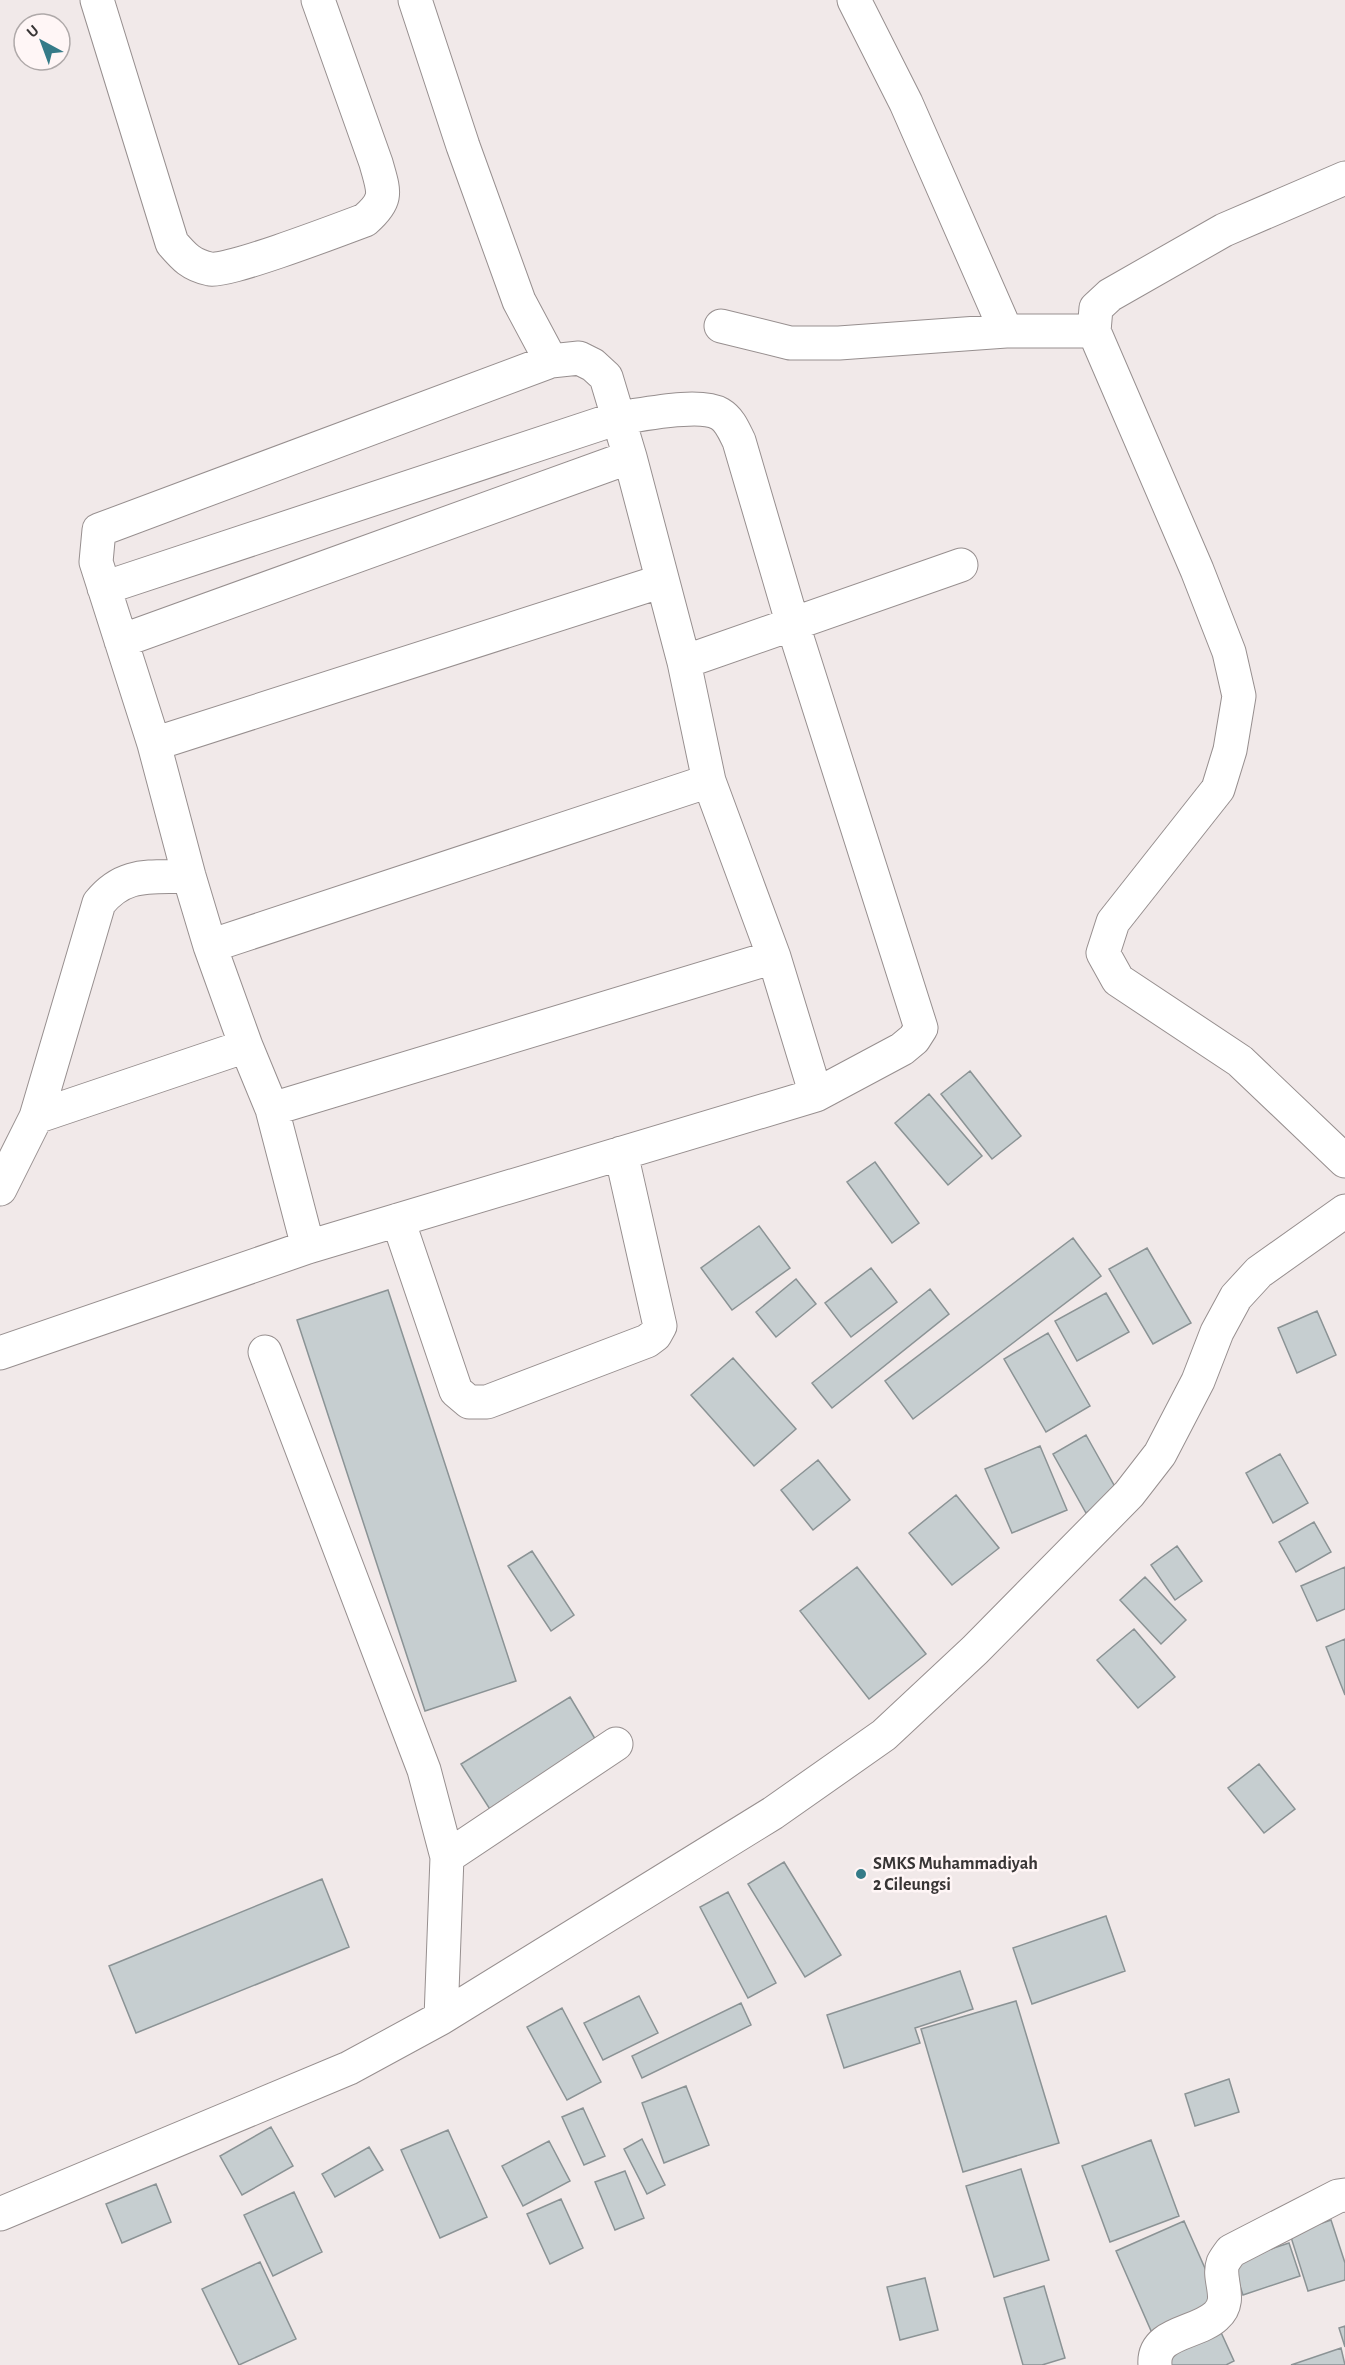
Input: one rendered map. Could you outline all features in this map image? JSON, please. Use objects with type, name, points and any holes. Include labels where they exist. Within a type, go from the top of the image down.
[{"type":"street","points":[[97,0],[172,243],[188,261],[212,270],[249,260],[365,220],[380,208],[384,191],[376,164],[318,0]]},
{"type":"street","points":[[415,0],[463,146],[519,301],[550,361]]},
{"type":"street","points":[[854,0],[906,103],[1006,331]]},
{"type":"street","points":[[1345,178],[1224,230],[1110,295],[1096,308],[1094,331],[1197,570],[1229,652],[1239,696],[1230,750],[1218,789],[1113,922],[1103,953],[1118,980],[1240,1061],[1345,1161]]},
{"type":"street","points":[[721,326],[790,343],[839,343],[1006,331],[1094,331]]},
{"type":"street","points":[[308,1247],[272,1109],[246,1046],[210,946],[154,744],[96,562],[99,530],[550,361],[579,358],[593,365],[606,377],[630,457],[684,662],[709,781],[774,957],[816,1095]]},
{"type":"street","points":[[0,1353],[308,1247],[816,1095],[902,1049],[914,1039],[921,1028],[793,625],[739,441],[730,423],[719,414],[690,409],[618,418],[104,588]]},
{"type":"street","points":[[121,641],[630,457]]},
{"type":"street","points":[[684,662],[961,565]]},
{"type":"street","points":[[154,744],[662,581]]},
{"type":"street","points":[[210,946],[709,781]]},
{"type":"street","points":[[0,1189],[36,1117],[99,903],[110,889],[128,880],[189,876]]},
{"type":"street","points":[[272,1109],[774,957]]},
{"type":"street","points":[[36,1117],[246,1046]]},
{"type":"street","points":[[398,1220],[456,1391],[469,1402],[487,1402],[647,1341],[655,1335],[660,1326],[621,1154]]},
{"type":"street","points":[[0,2214],[349,2068],[441,2018],[773,1813],[884,1735],[975,1650],[1129,1494],[1160,1454],[1198,1381],[1217,1332],[1236,1297],[1259,1272],[1345,1211]]},
{"type":"street","points":[[265,1352],[424,1770],[447,1857],[441,2018]]},
{"type":"street","points":[[447,1857],[616,1744]]},
{"type":"street","points":[[1155,2365],[1155,2352],[1162,2343],[1216,2317],[1224,2306],[1222,2264],[1231,2251],[1338,2196],[1345,2195]]},
{"type":"building","points":[[970,1071],[1021,1136],[992,1159],[941,1094]]},
{"type":"building","points":[[929,1094],[982,1156],[948,1185],[895,1123]]},
{"type":"building","points":[[875,1162],[919,1223],[892,1243],[847,1182]]},
{"type":"building","points":[[759,1226],[790,1268],[732,1310],[701,1268]]},
{"type":"building","points":[[1073,1238],[1101,1276],[913,1419],[885,1381]]},
{"type":"building","points":[[1147,1248],[1191,1323],[1153,1344],[1109,1269]]},
{"type":"building","points":[[871,1268],[897,1302],[851,1337],[825,1303]]},
{"type":"building","points":[[796,1279],[816,1304],[776,1337],[756,1312]]},
{"type":"building","points":[[930,1289],[949,1314],[832,1408],[812,1383]]},
{"type":"building","points":[[388,1290],[516,1681],[425,1711],[297,1320]]},
{"type":"building","points":[[1106,1293],[1129,1332],[1077,1361],[1055,1321]]},
{"type":"building","points":[[1317,1311],[1336,1355],[1297,1373],[1278,1328]]},
{"type":"building","points":[[1048,1333],[1090,1406],[1046,1432],[1004,1359]]},
{"type":"building","points":[[733,1358],[796,1429],[754,1466],[691,1395]]},
{"type":"building","points":[[1086,1435],[1119,1494],[1086,1513],[1053,1454]]},
{"type":"building","points":[[1040,1446],[1067,1510],[1012,1533],[985,1469]]},
{"type":"building","points":[[1280,1454],[1308,1503],[1273,1523],[1246,1473]]},
{"type":"building","points":[[818,1460],[850,1500],[813,1530],[781,1490]]},
{"type":"building","points":[[956,1495],[999,1548],[952,1585],[909,1533]]},
{"type":"building","points":[[1314,1522],[1331,1552],[1296,1572],[1279,1542]]},
{"type":"building","points":[[1177,1546],[1202,1581],[1175,1600],[1151,1565]]},
{"type":"building","points":[[532,1551],[574,1615],[551,1631],[508,1566]]},
{"type":"building","points":[[857,1567],[926,1654],[869,1699],[800,1611]]},
{"type":"building","points":[[1345,1567],[1345,1609],[1317,1621],[1301,1586]]},
{"type":"building","points":[[1145,1577],[1186,1620],[1161,1644],[1120,1600]]},
{"type":"building","points":[[1134,1629],[1175,1677],[1138,1708],[1097,1660]]},
{"type":"building","points":[[1345,1639],[1345,1695],[1326,1647]]},
{"type":"building","points":[[570,1697],[600,1747],[493,1814],[461,1764]]},
{"type":"building","points":[[1259,1764],[1295,1809],[1264,1833],[1228,1788]]},
{"type":"building","points":[[784,1862],[841,1955],[805,1977],[748,1884]]},
{"type":"building","points":[[322,1879],[349,1947],[136,2033],[109,1966]]},
{"type":"building","points":[[728,1892],[776,1983],[748,1998],[700,1907]]},
{"type":"building","points":[[1106,1916],[1125,1971],[1032,2004],[1013,1948]]},
{"type":"building","points":[[960,1971],[973,2009],[915,2028],[920,2043],[844,2068],[827,2015]]},
{"type":"building","points":[[639,1996],[658,2033],[603,2060],[584,2023]]},
{"type":"building","points":[[1016,2001],[1059,2143],[963,2172],[921,2029]]},
{"type":"building","points":[[741,2003],[751,2025],[642,2078],[632,2056]]},
{"type":"building","points":[[562,2008],[601,2082],[567,2100],[527,2027]]},
{"type":"building","points":[[1229,2079],[1239,2112],[1195,2126],[1185,2094]]},
{"type":"building","points":[[686,2086],[709,2145],[664,2163],[642,2103]]},
{"type":"building","points":[[583,2108],[605,2156],[584,2165],[562,2117]]},
{"type":"building","points":[[271,2127],[293,2166],[242,2195],[220,2156]]},
{"type":"building","points":[[448,2130],[487,2217],[440,2238],[401,2150]]},
{"type":"building","points":[[642,2139],[665,2185],[647,2194],[624,2149]]},
{"type":"building","points":[[1151,2140],[1179,2216],[1110,2242],[1082,2166]]},
{"type":"building","points":[[549,2141],[570,2181],[523,2206],[502,2166]]},
{"type":"building","points":[[369,2147],[383,2170],[335,2197],[322,2174]]},
{"type":"building","points":[[1021,2169],[1049,2260],[994,2277],[966,2186]]},
{"type":"building","points":[[625,2171],[644,2218],[615,2230],[595,2182]]},
{"type":"building","points":[[156,2184],[171,2222],[122,2243],[106,2204]]},
{"type":"building","points":[[294,2192],[322,2252],[273,2276],[244,2215]]},
{"type":"building","points":[[561,2199],[583,2248],[550,2264],[527,2214]]},
{"type":"building","points":[[1331,2220],[1345,2263],[1345,2280],[1308,2291],[1290,2234]]},
{"type":"building","points":[[1184,2221],[1220,2302],[1152,2333],[1116,2251]]},
{"type":"building","points":[[1289,2243],[1300,2276],[1243,2295],[1232,2262]]},
{"type":"building","points":[[260,2262],[296,2339],[239,2365],[202,2289]]},
{"type":"building","points":[[925,2278],[938,2330],[900,2340],[887,2287]]},
{"type":"building","points":[[1044,2286],[1065,2358],[1042,2365],[1023,2365],[1004,2298]]},
{"type":"building","points":[[1345,2326],[1345,2347],[1339,2328]]},
{"type":"building","points":[[1219,2328],[1234,2361],[1226,2365],[1167,2365],[1162,2354]]},
{"type":"building","points":[[1341,2348],[1345,2365],[1291,2365]]},
{"type":"place","name":"SMKS Muhammadiyah 2 Cileungsi","points":[[861,1874]]}]
